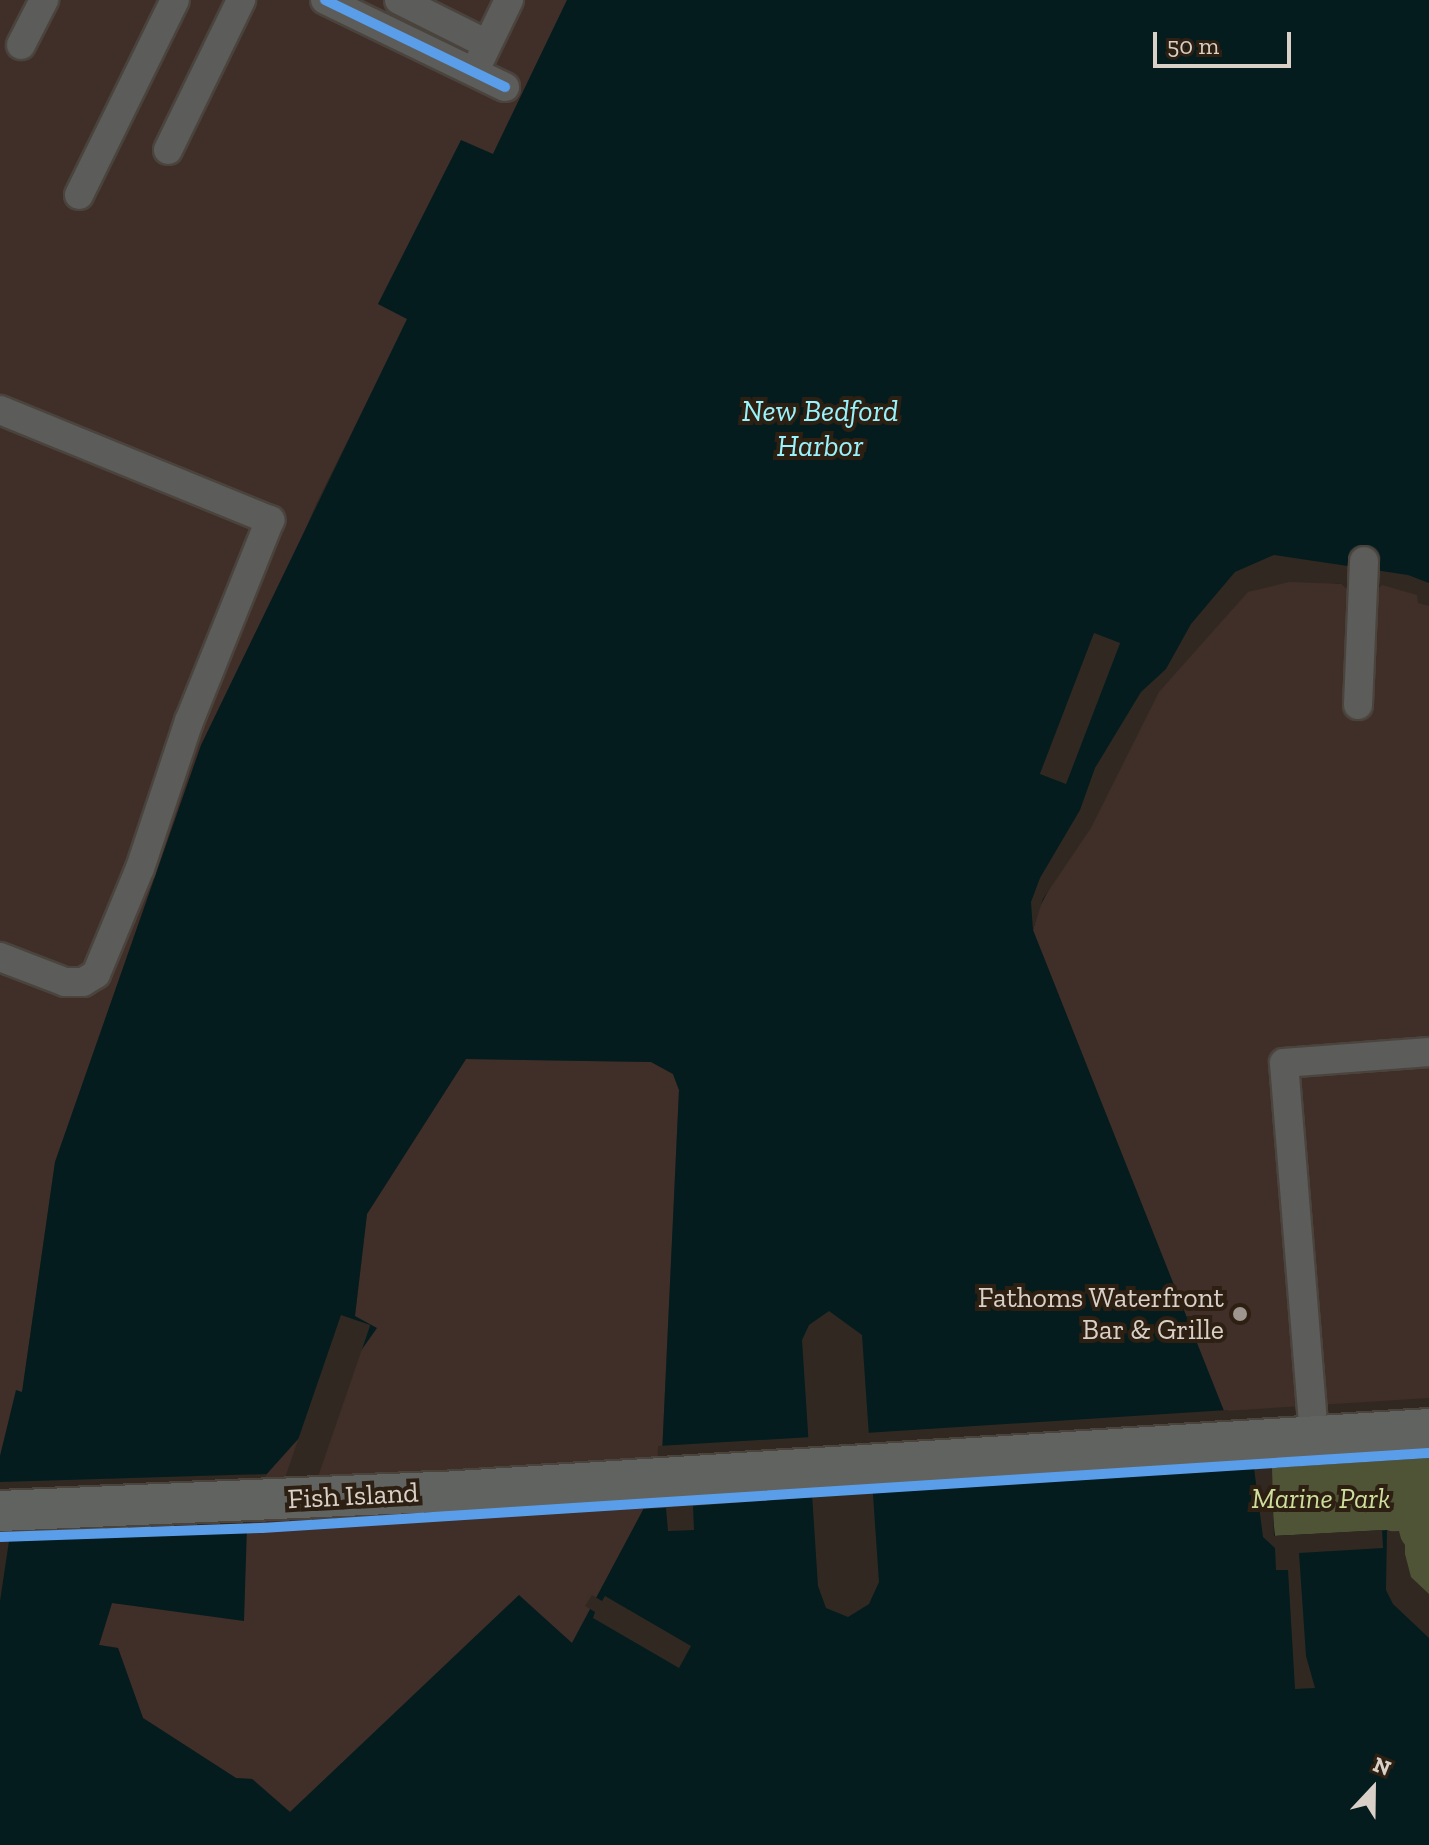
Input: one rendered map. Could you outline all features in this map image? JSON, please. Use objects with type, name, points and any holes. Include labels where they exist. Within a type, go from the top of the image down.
[{"type":"highway","name":"Fish Island","points":[[0,1511],[442,1492],[1429,1429]]},
{"type":"street","points":[[21,45],[44,0]]},
{"type":"street","points":[[79,195],[175,0]]},
{"type":"street","points":[[168,150],[241,0]]},
{"type":"street","points":[[325,0],[383,13],[474,72],[505,87]]},
{"type":"street","points":[[399,0],[487,44]]},
{"type":"street","points":[[474,72],[509,0]]},
{"type":"street","points":[[0,410],[270,520],[189,721],[140,868],[96,974],[83,982],[65,982],[0,957]]},
{"type":"street","points":[[1358,705],[1364,561]]},
{"type":"street","points":[[1309,1436],[1284,1063],[1429,1052]]},
{"type":"shaded area","points":[[0,0],[567,0],[493,154],[461,141],[378,304],[408,319],[316,504],[139,923],[55,1162],[22,1393],[17,1391],[0,1456]]},
{"type":"shaded area","points":[[1289,579],[1380,580],[1429,594],[1429,1398],[1224,1411],[1033,930],[1039,908],[1156,690],[1240,594],[1260,582]]},
{"type":"shaded area","points":[[466,1059],[651,1062],[673,1074],[679,1090],[661,1477],[572,1643],[518,1596],[290,1812],[253,1779],[236,1778],[143,1718],[118,1648],[99,1645],[112,1603],[136,1605],[248,1495],[376,1329],[355,1316],[367,1214]]},
{"type":"green space","name":"Marine Park","points":[[1429,1458],[1429,1594],[1411,1577],[1399,1531],[1274,1536],[1268,1468]]},
{"type":"water","name":"New Bedford Harbor","points":[[567,0],[1429,0],[1429,602],[1421,593],[1381,580],[1354,595],[1342,584],[1289,579],[1260,582],[1240,594],[1156,690],[1039,908],[1033,930],[1224,1411],[1225,1469],[1268,1468],[1275,1536],[1387,1530],[1394,1536],[1401,1576],[1429,1617],[1429,1845],[0,1845],[0,1601],[9,1541],[0,1508],[0,1456],[16,1390],[22,1392],[55,1162],[201,745],[407,319],[378,304],[461,140],[493,154]],"holes":[[[466,1059],[651,1062],[673,1074],[679,1090],[661,1476],[572,1643],[519,1595],[290,1812],[252,1779],[236,1778],[143,1718],[118,1648],[99,1645],[112,1603],[244,1621],[248,1495],[300,1437],[377,1328],[355,1316],[367,1214]],[[829,1311],[862,1335],[879,1582],[869,1604],[848,1617],[826,1608],[818,1586],[802,1340],[809,1325]]]},
{"type":"pier","points":[[1274,555],[1408,575],[1429,583],[1429,606],[1418,603],[1417,595],[1382,585],[1370,596],[1354,595],[1342,584],[1289,582],[1248,592],[1159,692],[1091,828],[1043,899],[1033,930],[1031,902],[1040,878],[1080,810],[1095,768],[1141,692],[1166,669],[1191,624],[1235,572]]},
{"type":"pier","points":[[1094,633],[1120,643],[1066,784],[1040,774]]},
{"type":"pier","points":[[341,1315],[370,1325],[315,1487],[285,1477]]},
{"type":"pier","points":[[1228,1410],[1229,1465],[1272,1467],[1274,1536],[1382,1530],[1383,1548],[1299,1553],[1306,1656],[1315,1688],[1295,1689],[1288,1570],[1276,1570],[1275,1548],[1263,1537],[1254,1468],[869,1493],[865,1433]]},
{"type":"pier","points":[[812,1437],[816,1497],[693,1506],[694,1530],[668,1531],[666,1508],[638,1509],[657,1475],[658,1446]]},
{"type":"pier","points":[[267,1474],[252,1497],[251,1531],[5,1541],[0,1524],[0,1482]]},
{"type":"pier","points":[[1387,1530],[1397,1533],[1405,1545],[1405,1575],[1429,1611],[1429,1638],[1393,1604],[1386,1590]]},
{"type":"pier","points":[[592,1595],[602,1601],[605,1596],[691,1646],[679,1668],[593,1618],[595,1612],[585,1606]]},
{"type":"cycle path","points":[[325,0],[505,87]]},
{"type":"cycle path","points":[[0,1537],[262,1528],[1429,1453]]},
{"type":"place","name":"Fathoms Waterfront Bar & Grille","points":[[1240,1314]]}]
